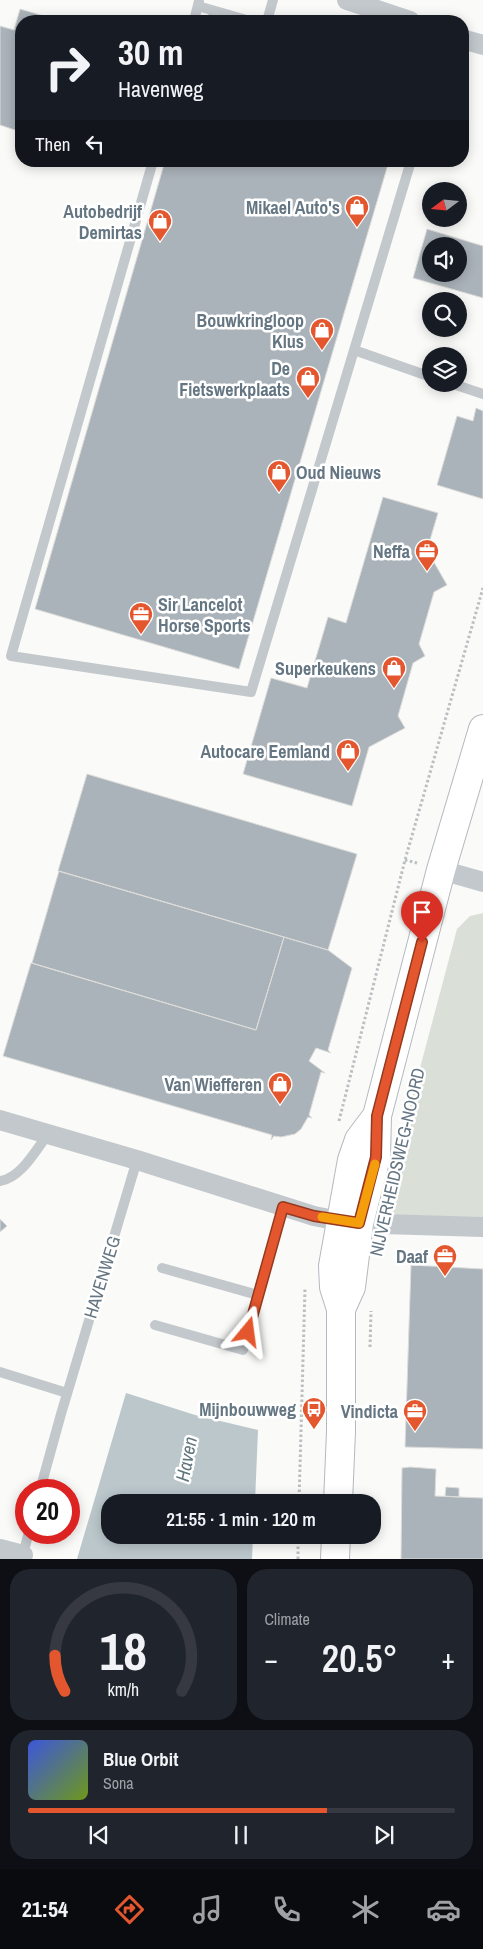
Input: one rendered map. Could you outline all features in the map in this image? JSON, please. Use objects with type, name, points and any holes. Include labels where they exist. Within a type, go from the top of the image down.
[{"type":"street","points":[[347,0],[392,15]]},
{"type":"street","points":[[469,41],[483,45]]},
{"type":"street","name":"NIJVERHEIDSWEG-NOORD","points":[[338,1494],[341,1432],[341,1309],[334,1287],[333,1266],[349,1222],[352,1160],[359,1140],[377,1116],[441,870],[483,729]]},
{"type":"street","points":[[441,870],[483,882]]},
{"type":"street","points":[[0,1120],[137,1160],[283,1207],[349,1222],[483,1228]]},
{"type":"street","points":[[335,1559],[336,1544]]},
{"type":"street","points":[[0,1549],[22,1557]]},
{"type":"lane","points":[[269,15],[273,0]]},
{"type":"lane","points":[[199,3],[233,15]]},
{"type":"lane","points":[[151,167],[11,656],[251,692],[409,167]]},
{"type":"lane","points":[[354,350],[422,374]]},
{"type":"lane","points":[[467,389],[483,394]]},
{"type":"lane","points":[[0,1181],[8,1180],[19,1170],[48,1134]]},
{"type":"lane","name":"HAVENWEG","points":[[43,1479],[137,1160]]},
{"type":"lane","points":[[155,1325],[243,1350],[283,1207]]},
{"type":"lane","points":[[162,1268],[258,1294]]},
{"type":"lane","points":[[0,1372],[67,1393]]},
{"type":"lane","points":[[22,1557],[26,1544]]},
{"type":"path","points":[[370,1349],[372,1310]]},
{"type":"path","points":[[298,1544],[298,1559]]},
{"type":"shaded area","points":[[483,913],[483,1220],[400,1218],[388,1208],[387,1192],[457,929],[470,916]]},
{"type":"water","name":"Haven","points":[[126,1393],[195,1415],[258,1430],[255,1494],[101,1494],[101,1544],[253,1544],[252,1559],[77,1559]]},
{"type":"building","points":[[20,9],[40,15],[18,15]]},
{"type":"building","points":[[0,26],[14,30],[15,26],[15,130],[0,125]]},
{"type":"building","points":[[163,167],[387,167],[239,669],[35,609]]},
{"type":"building","points":[[427,229],[453,237],[425,237]]},
{"type":"building","points":[[467,241],[483,246],[483,298],[427,282],[467,282]]},
{"type":"building","points":[[422,246],[422,281],[413,278]]},
{"type":"building","points":[[476,408],[483,411],[483,499],[437,485],[457,416],[473,421]]},
{"type":"building","points":[[383,497],[438,513],[427,550],[447,585],[434,592],[419,644],[425,656],[413,663],[398,716],[405,728],[369,747],[352,806],[243,774],[271,678],[307,688],[328,617],[346,623]]},
{"type":"building","points":[[87,774],[357,854],[328,950],[58,871]]},
{"type":"building","points":[[59,871],[284,937],[256,1030],[32,963]]},
{"type":"building","points":[[284,937],[328,950],[352,968],[328,1050],[331,1053],[316,1048],[309,1061],[325,1073],[321,1072],[309,1115],[312,1118],[308,1117],[301,1129],[295,1134],[281,1137],[274,1136],[271,1140],[272,1135],[3,1056],[31,963],[256,1030]]},
{"type":"building","points":[[0,1219],[7,1226],[0,1232]]},
{"type":"building","points":[[411,1265],[483,1269],[483,1449],[405,1447]]},
{"type":"building","points":[[402,1468],[436,1469],[435,1496],[483,1498],[483,1559],[401,1559]]},
{"type":"building","points":[[446,1487],[459,1488],[459,1497],[445,1496]]},
{"type":"slow traffic","points":[[322,1217],[349,1223],[359,1223],[375,1164]]},
{"type":"place","name":"Mikael Auto's","points":[[357,228]]},
{"type":"place","name":"Autobedrijf Demirtas","points":[[160,242]]},
{"type":"place","name":"Bouwkringloop Klus","points":[[322,351]]},
{"type":"place","name":"De Fietswerkplaats","points":[[308,399]]},
{"type":"place","name":"Oud Nieuws","points":[[279,493]]},
{"type":"place","name":"Neffa","points":[[427,572]]},
{"type":"place","name":"Sir Lancelot Horse Sports","points":[[141,635]]},
{"type":"place","name":"Superkeukens","points":[[394,689]]},
{"type":"place","name":"Autocare Eemland","points":[[348,772]]},
{"type":"place","name":"Van Wiefferen","points":[[280,1105]]},
{"type":"place","name":"Daaf","points":[[445,1277]]},
{"type":"place","name":"Mijnbouwweg","points":[[314,1430]]},
{"type":"place","name":"Vindicta","points":[[415,1432]]},
{"type":"route","points":[[248,1332],[283,1207],[314,1216],[349,1223],[359,1223],[376,1157],[377,1116],[422,942]]}]
